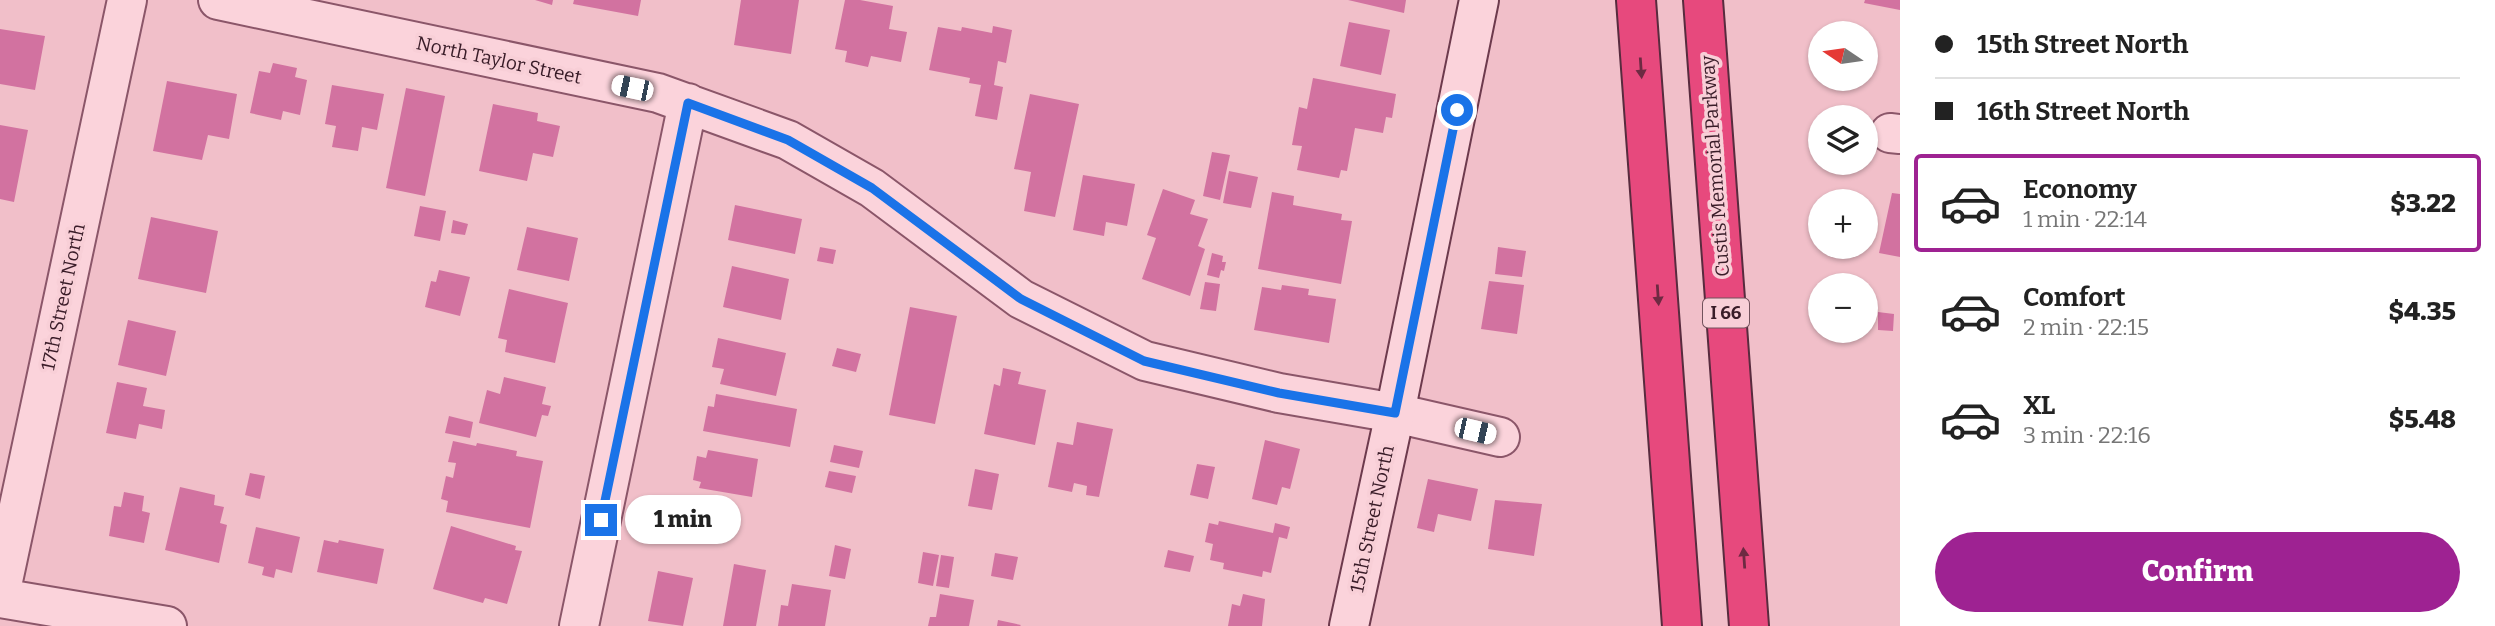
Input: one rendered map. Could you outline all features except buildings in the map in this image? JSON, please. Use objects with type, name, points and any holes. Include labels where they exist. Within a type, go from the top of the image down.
[{"type":"highway","points":[[1636,0],[1682,626]]},
{"type":"highway","name":"Custis Memorial Parkway","points":[[1703,0],[1749,626]]},
{"type":"street","name":"17th Street North","points":[[0,596],[127,0]]},
{"type":"street","name":"North Taylor Street","points":[[218,0],[658,93],[688,103],[788,140],[872,188],[1021,299],[1144,361],[1279,393],[1395,413],[1500,437]]},
{"type":"street","name":"15th Street North","points":[[1349,626],[1479,0]]},
{"type":"street","points":[[579,626],[688,103]]},
{"type":"street","points":[[0,596],[167,626]]},
{"type":"route","points":[[601,520],[688,103],[788,140],[872,188],[1021,299],[1144,361],[1279,393],[1395,413],[1457,110]]}]
